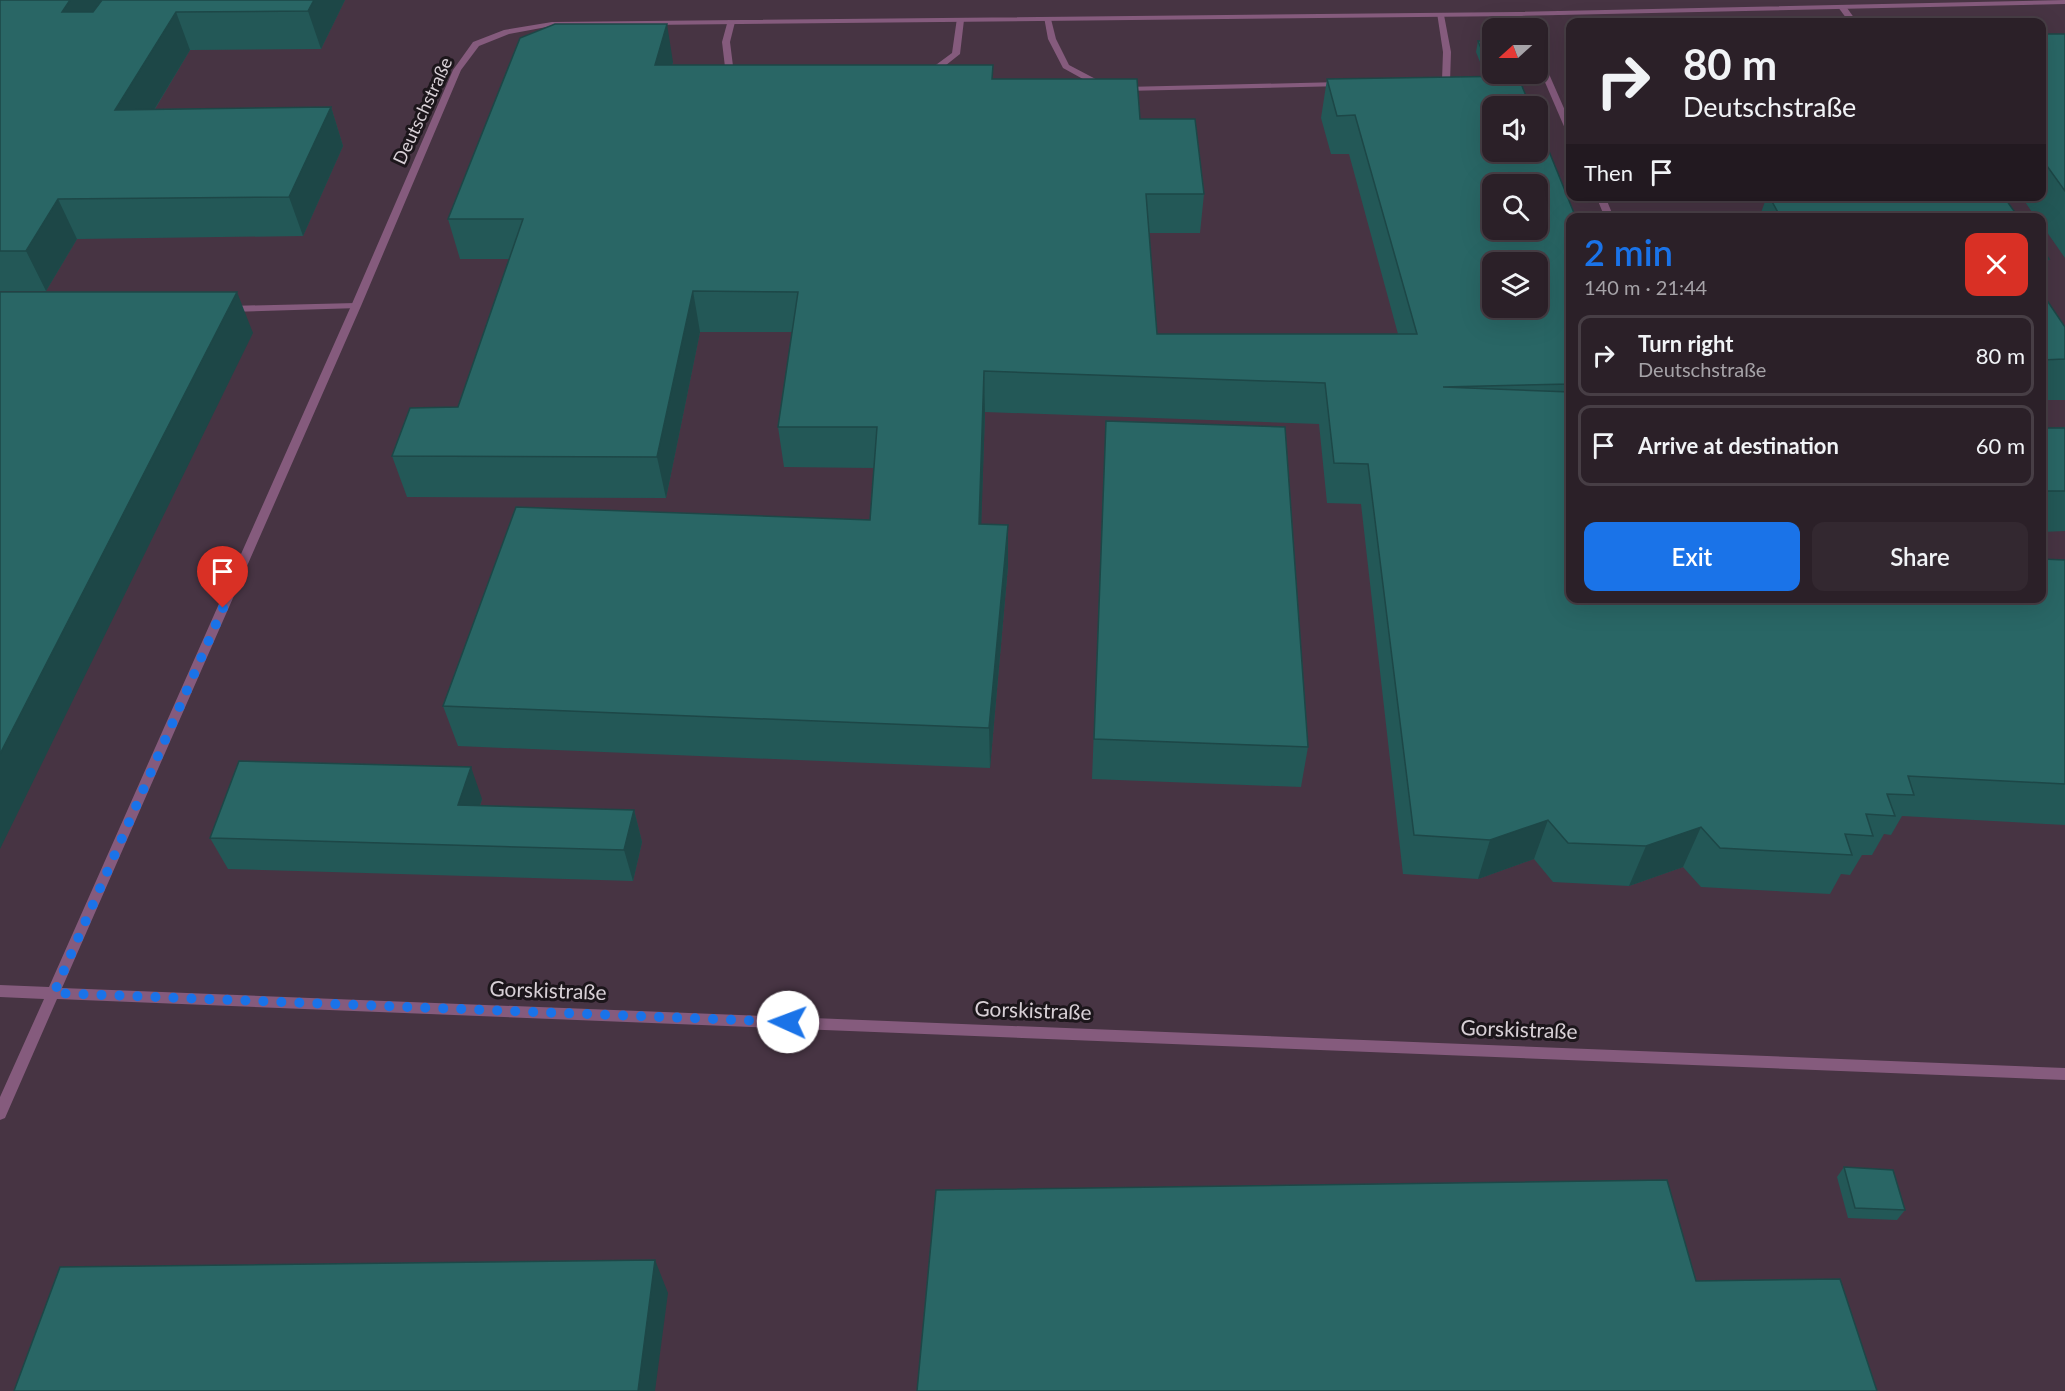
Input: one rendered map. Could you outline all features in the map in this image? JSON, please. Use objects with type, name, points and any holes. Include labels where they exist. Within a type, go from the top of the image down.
[{"type":"street","name":"Deutschstraße","points":[[0,1113],[356,306],[457,70],[476,44],[507,32],[552,24],[1518,14],[2065,2]]},
{"type":"street","points":[[1842,7],[1849,18]]},
{"type":"street","points":[[1518,14],[1520,18]]},
{"type":"street","points":[[1423,82],[1446,82],[1447,52],[1440,15]]},
{"type":"street","points":[[1047,19],[1052,39],[1066,66],[1108,89],[1353,84]]},
{"type":"street","points":[[916,75],[928,75],[956,54],[960,20]]},
{"type":"street","points":[[731,22],[726,42],[729,67],[748,78]]},
{"type":"street","points":[[1548,81],[1566,122]]},
{"type":"street","points":[[219,309],[356,306]]},
{"type":"street","name":"Gorskistraße","points":[[0,991],[2065,1074]]},
{"type":"shaded area","points":[[0,0],[2065,0],[2065,1391],[0,1391]]},
{"type":"building","points":[[0,0],[70,0],[62,12],[93,12],[102,0],[314,0],[308,11],[176,12],[115,110],[331,107],[289,197],[58,199],[26,251],[0,251]]},
{"type":"building","points":[[1745,17],[1746,18],[1589,18]]},
{"type":"building","points":[[555,24],[667,24],[655,65],[993,65],[992,79],[1137,79],[1140,119],[1195,119],[1204,194],[1146,194],[1157,334],[1417,334],[1355,115],[1337,116],[1327,79],[1482,77],[1482,84],[1521,84],[1526,96],[1482,96],[1482,162],[1548,162],[1548,149],[1566,193],[1566,201],[1569,201],[1574,213],[1566,213],[1566,384],[1443,387],[1566,392],[1566,603],[2046,603],[2046,559],[2065,560],[2065,784],[1908,776],[1914,795],[1887,794],[1895,816],[1866,814],[1873,836],[1845,834],[1852,855],[1720,848],[1701,827],[1646,846],[1568,843],[1548,820],[1490,840],[1414,835],[1368,464],[1334,463],[1325,383],[984,371],[979,524],[1008,525],[989,728],[443,706],[516,507],[870,520],[877,427],[778,427],[798,292],[693,291],[657,457],[392,456],[410,408],[458,407],[523,219],[448,219],[520,38]]},
{"type":"building","points":[[2046,34],[2065,34],[2065,191],[2046,165]]},
{"type":"building","points":[[1772,201],[2007,201],[2015,213],[1778,213]]},
{"type":"building","points":[[0,292],[237,292],[0,754]]},
{"type":"building","points":[[2046,299],[2065,327],[2065,359],[2046,360]]},
{"type":"building","points":[[1106,421],[1285,427],[1308,747],[1094,739]]},
{"type":"building","points":[[2046,428],[2065,428],[2065,491],[2046,491]]},
{"type":"building","points":[[239,761],[471,767],[458,805],[634,810],[624,850],[210,838]]},
{"type":"building","points":[[1844,1167],[1893,1170],[1905,1210],[1855,1208]]},
{"type":"building","points":[[1667,1180],[1696,1281],[1840,1279],[1877,1391],[917,1391],[936,1190]]},
{"type":"building","points":[[655,1260],[638,1391],[14,1391],[60,1267]]},
{"type":"route","points":[[223,608],[54,993],[788,1022]]}]
